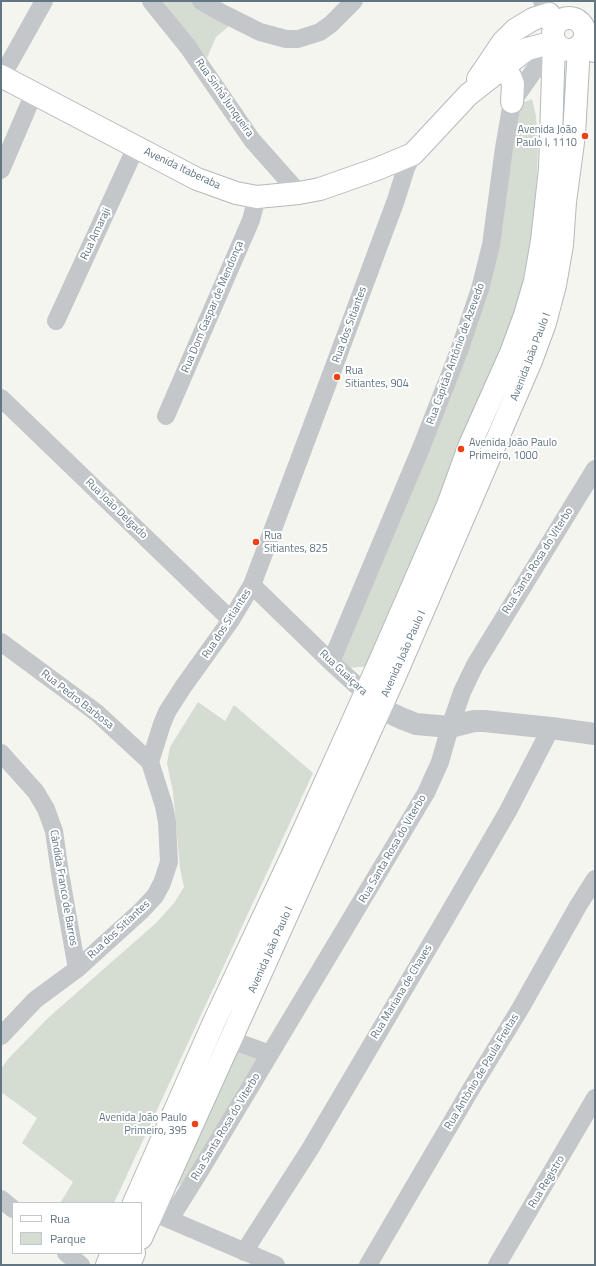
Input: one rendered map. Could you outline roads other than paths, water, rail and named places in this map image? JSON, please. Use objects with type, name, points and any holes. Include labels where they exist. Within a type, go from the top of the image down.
[{"type":"main road","name":"Avenida Itaberaba","points":[[1,76],[197,178],[230,191],[257,197],[299,193],[320,189],[370,172],[413,154],[468,95],[527,48],[557,16]]},
{"type":"main road","name":"Avenida Itaberaba","points":[[468,95],[503,42],[515,30],[533,19],[557,16]]},
{"type":"main road","points":[[557,16],[575,18],[580,21],[590,36],[574,49],[564,50],[559,48],[557,16]]},
{"type":"main road","name":"Avenida João Paulo I","points":[[142,1236],[231,1040],[373,700],[469,447],[513,346],[531,296],[542,241],[550,169],[557,16]]},
{"type":"main road","name":"Avenida João Paulo I","points":[[152,1212],[148,1208],[147,1202],[161,1167],[159,1146],[214,1022],[293,854],[373,700],[512,407],[545,323],[555,285],[562,245],[565,202],[590,36]]},
{"type":"main road","points":[[498,71],[504,72],[510,76],[513,84],[512,102]]},
{"type":"main road","points":[[107,1265],[112,1254]]},
{"type":"main road","points":[[129,1265],[134,1254]]},
{"type":"street","points":[[1,76],[44,1]]},
{"type":"street","name":"Rua Sinhá Junqueira","points":[[151,1],[188,47],[252,140],[299,193]]},
{"type":"street","points":[[201,1],[246,26],[260,32],[286,39],[298,39],[320,32],[331,24],[354,1]]},
{"type":"street","name":"Rua Capitão Antônio de Azevedo","points":[[331,662],[421,448],[459,351],[480,289],[491,245],[504,148],[512,102],[557,16]]},
{"type":"street","points":[[1,170],[34,93]]},
{"type":"street","name":"Rua Amaraji","points":[[56,321],[136,147]]},
{"type":"street","name":"Rua dos Sitiantes","points":[[1,1036],[35,1000],[77,969],[141,911],[155,896],[162,883],[169,862],[167,822],[164,806],[150,762],[167,712],[231,620],[252,585],[366,280],[406,168],[413,154]]},
{"type":"street","name":"Rua Dom Gaspar de Mendonça","points":[[166,416],[251,220],[257,197]]},
{"type":"street","name":"Rua João Delgado","points":[[1,398],[231,620]]},
{"type":"street","name":"Rua Santa Rosa do Viterbo","points":[[152,1212],[270,1054],[426,793],[440,762],[462,692],[475,665],[595,469]]},
{"type":"street","name":"Rua Guaiçara","points":[[252,585],[331,662],[373,700],[403,719],[416,724],[450,727],[474,721],[484,721],[595,734]]},
{"type":"street","name":"Rua Pedro Barbosa","points":[[1,642],[97,713],[150,762]]},
{"type":"street","name":"Rua Mariana de Chaves","points":[[248,1258],[310,1148],[508,811],[551,728]]},
{"type":"street","name":"Cândida Franco de Barros","points":[[1,753],[36,792],[46,809],[54,831],[77,969]]},
{"type":"street","name":"Rua Antônio de Paula Freitas","points":[[368,1265],[595,879]]},
{"type":"street","points":[[231,1040],[270,1054]]},
{"type":"street","name":"Rua Registro","points":[[498,1265],[595,1098]]},
{"type":"street","points":[[1,1199],[12,1208]]},
{"type":"street","points":[[152,1212],[248,1258],[276,1265]]},
{"type":"street","points":[[67,1254],[81,1265]]},
{"type":"place","name":"Avenida João Paulo I, 1110","points":[[585,136]]},
{"type":"place","name":"Rua Sitiantes, 904","points":[[337,377]]},
{"type":"place","name":"Avenida João Paulo Primeiro, 1000","points":[[461,449]]},
{"type":"place","name":"Rua Sitiantes, 825","points":[[256,542]]},
{"type":"place","name":"Avenida João Paulo Primeiro, 395","points":[[195,1124]]}]
